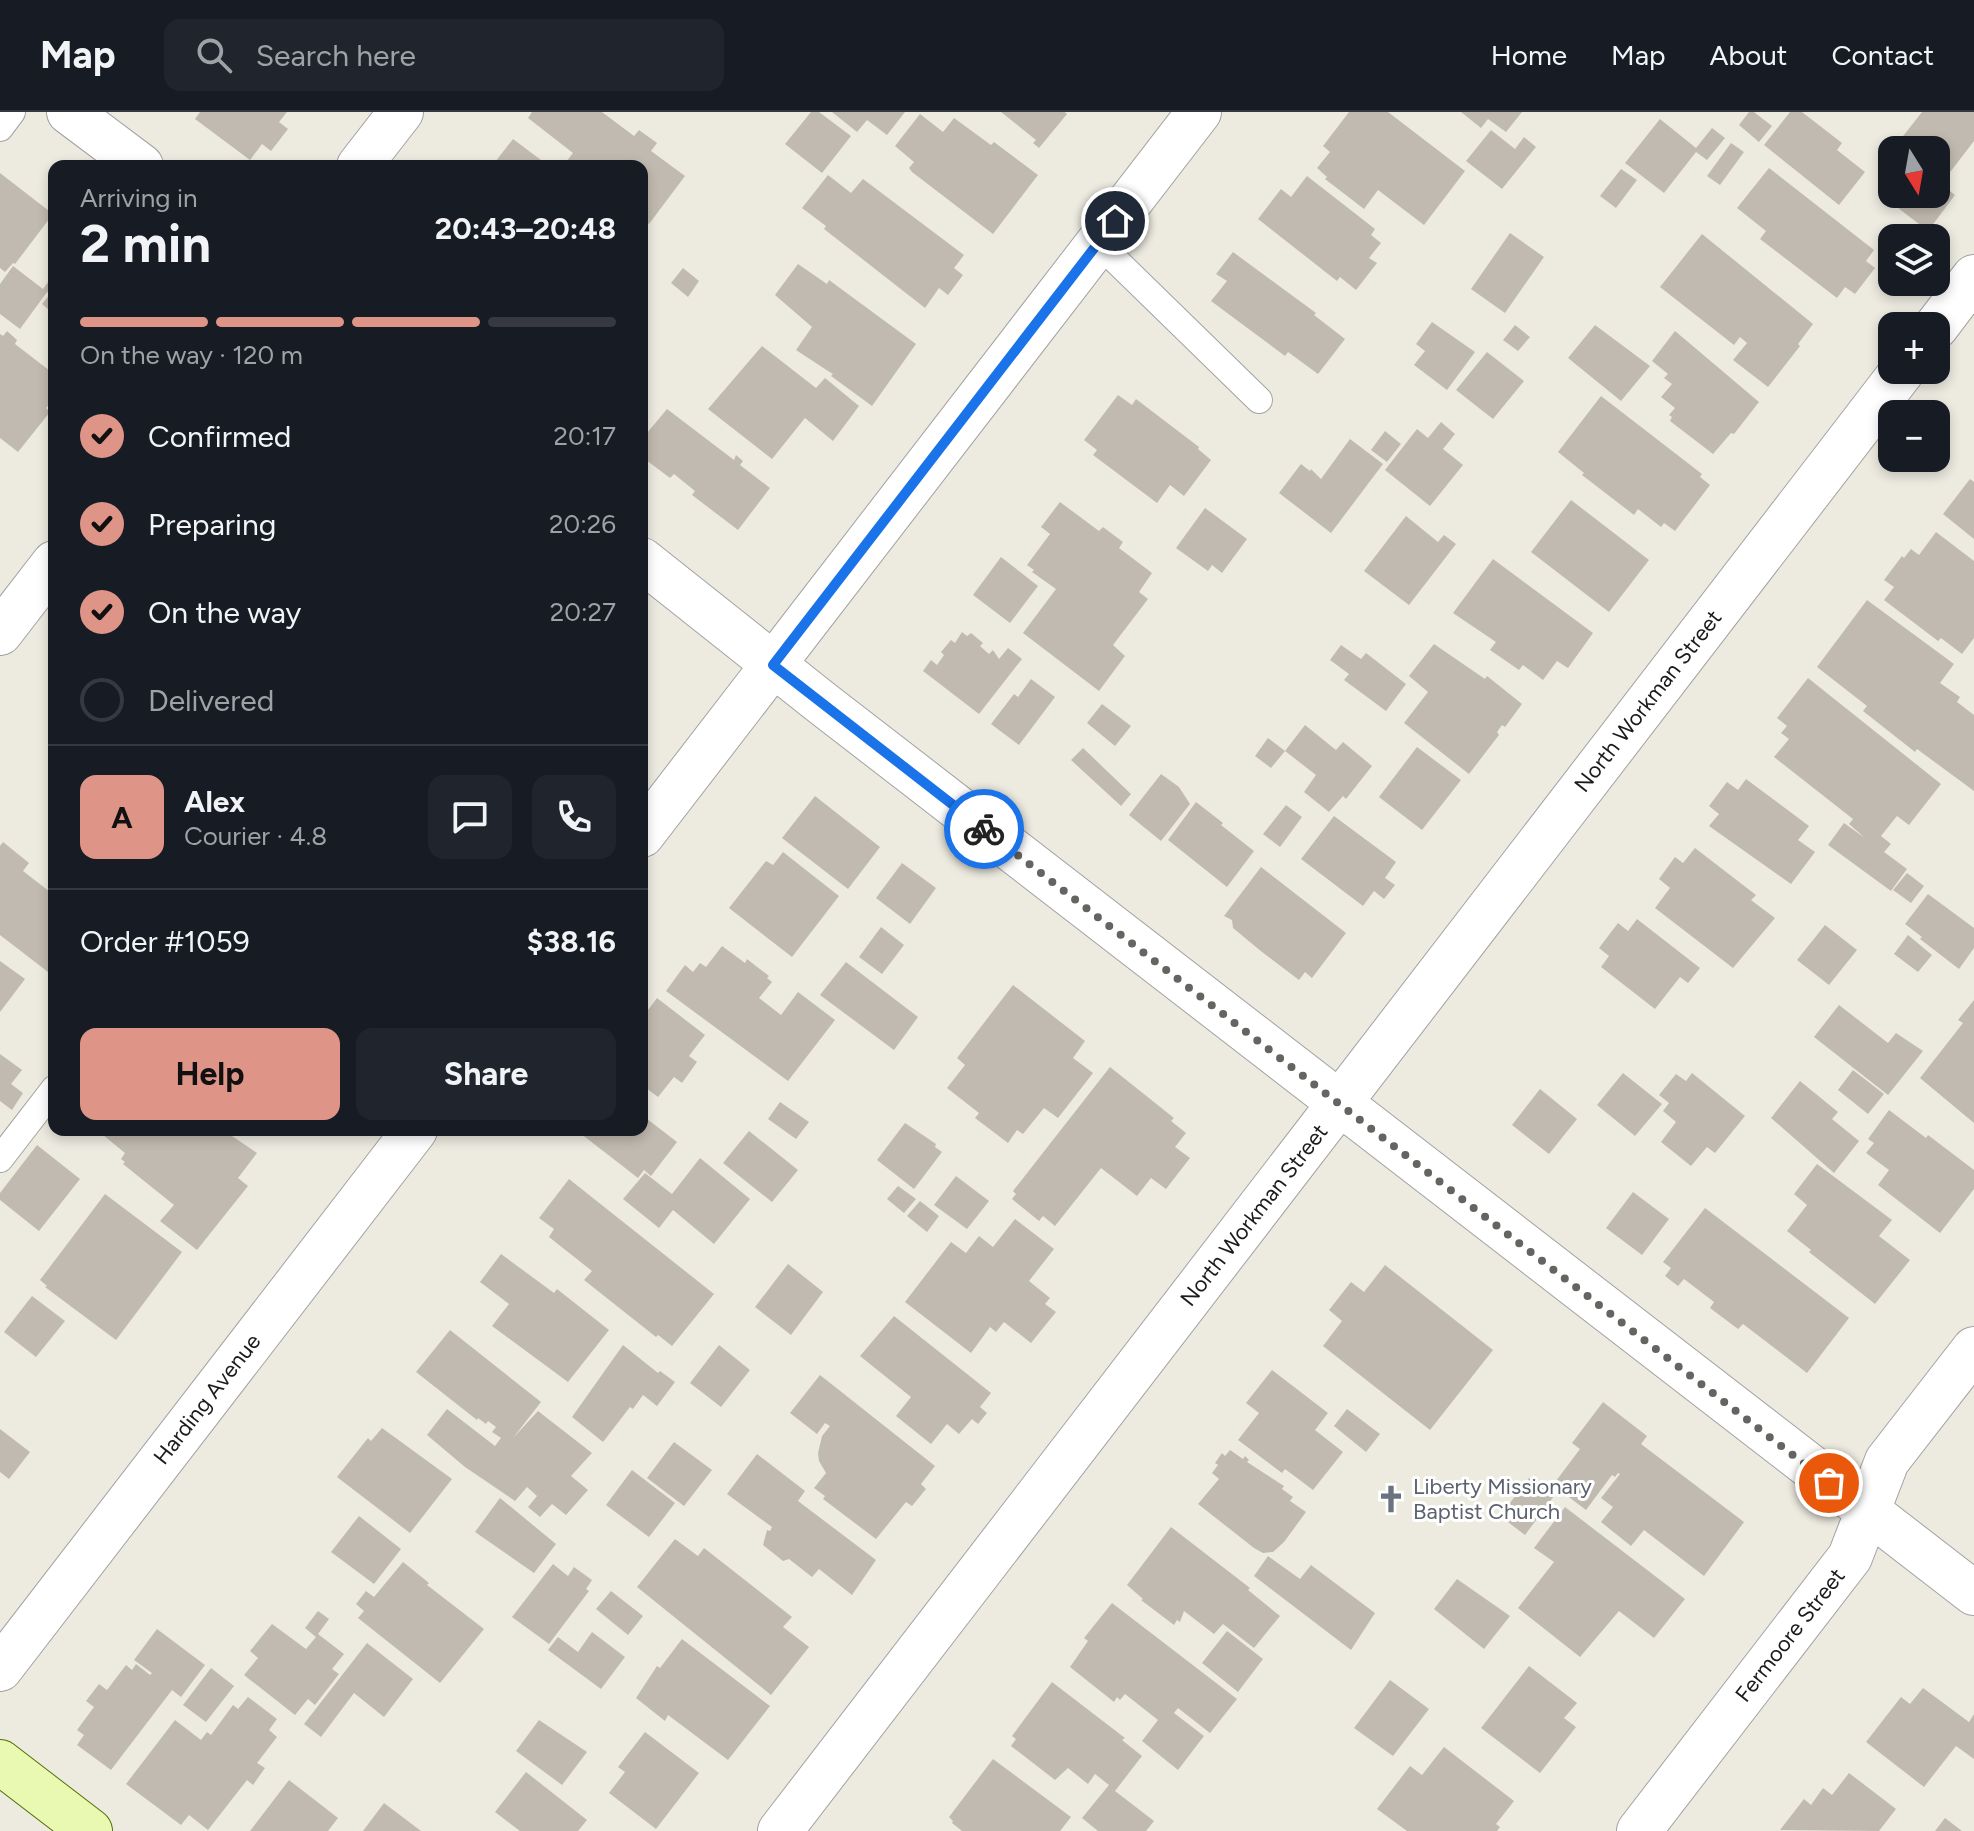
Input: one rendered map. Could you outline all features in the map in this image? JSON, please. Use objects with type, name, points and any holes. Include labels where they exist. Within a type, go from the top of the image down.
[{"type":"street","points":[[69,112],[133,160]]},
{"type":"street","points":[[364,160],[401,112]]},
{"type":"street","points":[[648,827],[1199,112]]},
{"type":"street","points":[[1947,312],[1974,277]]},
{"type":"street","name":"North Workman Street","points":[[780,1831],[1892,384]]},
{"type":"street","points":[[648,565],[773,665],[1974,1593]]},
{"type":"street","points":[[0,633],[48,571]]},
{"type":"street","name":"Harding Avenue","points":[[0,1669],[410,1136]]},
{"type":"street","name":"Fermoore Street","points":[[1639,1831],[1850,1557],[1887,1461],[1974,1349]]},
{"type":"street","points":[[0,1762],[90,1831]]},
{"type":"lane","points":[[0,128],[12,112]]},
{"type":"lane","points":[[1098,243],[1259,400]]},
{"type":"lane","points":[[0,1159],[48,1097]]},
{"type":"building","points":[[200,112],[287,112],[279,122],[288,129],[271,151],[262,144],[250,160],[195,119]]},
{"type":"building","points":[[532,112],[602,112],[634,136],[639,130],[657,143],[651,151],[685,176],[649,224],[648,160],[568,160],[573,153],[528,118]]},
{"type":"building","points":[[811,112],[819,112],[851,136],[822,173],[785,144]]},
{"type":"building","points":[[832,112],[905,112],[887,135],[867,120],[857,132]]},
{"type":"building","points":[[1001,112],[1067,114],[1039,148],[1033,143],[1036,140]]},
{"type":"building","points":[[1349,112],[1388,112],[1465,171],[1424,225],[1378,190],[1364,209],[1325,179],[1327,177],[1317,168],[1330,152],[1323,146]]},
{"type":"building","points":[[1461,112],[1522,112],[1506,132],[1488,119],[1481,128]]},
{"type":"building","points":[[1749,112],[1754,112],[1772,126],[1759,142],[1739,125]]},
{"type":"building","points":[[1790,112],[1802,112],[1842,143],[1837,150],[1865,172],[1839,205],[1764,145]]},
{"type":"building","points":[[1922,112],[1974,112],[1974,141],[1950,172],[1950,136],[1903,136]]},
{"type":"building","points":[[920,114],[943,132],[954,118],[991,145],[994,142],[1038,175],[993,234],[912,172],[909,168],[914,162],[895,146]]},
{"type":"building","points":[[1660,119],[1696,148],[1712,128],[1725,138],[1707,160],[1696,152],[1664,193],[1625,163]]},
{"type":"building","points":[[1491,130],[1515,149],[1524,137],[1536,147],[1502,189],[1466,161]]},
{"type":"building","points":[[513,139],[541,160],[497,160]]},
{"type":"building","points":[[1731,143],[1744,152],[1720,185],[1707,176]]},
{"type":"building","points":[[1769,168],[1874,250],[1866,261],[1875,268],[1855,294],[1845,287],[1837,298],[1760,239],[1766,231],[1737,208]]},
{"type":"building","points":[[1621,169],[1637,180],[1616,208],[1600,196]]},
{"type":"building","points":[[0,173],[48,210],[48,221],[15,264],[5,272],[0,268]]},
{"type":"building","points":[[828,175],[851,193],[863,179],[964,255],[954,268],[963,275],[948,295],[939,288],[925,308],[824,229],[826,226],[802,208]]},
{"type":"building","points":[[1307,176],[1375,229],[1371,235],[1381,243],[1369,258],[1377,263],[1356,290],[1340,277],[1337,281],[1258,219],[1281,189],[1291,197]]},
{"type":"building","points":[[1898,208],[1945,208],[1933,224],[1919,224]]},
{"type":"building","points":[[1510,233],[1544,257],[1505,313],[1471,289]]},
{"type":"building","points":[[1702,234],[1813,324],[1768,387],[1733,360],[1747,343],[1740,337],[1734,345],[1660,287]]},
{"type":"building","points":[[1233,252],[1316,313],[1314,315],[1345,339],[1318,374],[1288,352],[1285,356],[1211,301],[1227,281],[1216,274]]},
{"type":"building","points":[[798,264],[827,284],[829,280],[916,344],[872,406],[831,376],[833,374],[796,350],[812,327],[775,295]]},
{"type":"building","points":[[13,266],[43,289],[48,282],[48,293],[20,329],[0,314],[0,284]]},
{"type":"building","points":[[683,268],[699,281],[688,297],[671,283]]},
{"type":"building","points":[[1432,322],[1475,352],[1447,390],[1414,365],[1425,351],[1416,344]]},
{"type":"building","points":[[1515,325],[1530,337],[1518,351],[1503,340]]},
{"type":"building","points":[[1595,325],[1650,366],[1621,401],[1568,358]]},
{"type":"building","points":[[7,331],[17,340],[15,344],[48,369],[48,414],[18,452],[0,438],[0,334],[3,336]]},
{"type":"building","points":[[1675,331],[1759,402],[1734,434],[1731,433],[1713,454],[1670,421],[1672,417],[1669,415],[1675,408],[1661,397],[1672,384],[1664,378],[1668,374],[1652,361]]},
{"type":"building","points":[[762,346],[816,388],[825,378],[859,406],[833,441],[805,418],[772,459],[708,409]]},
{"type":"building","points":[[1487,352],[1524,381],[1493,419],[1456,390]]},
{"type":"building","points":[[1118,395],[1132,405],[1136,399],[1199,447],[1211,460],[1184,496],[1170,485],[1157,503],[1093,455],[1097,450],[1084,440]]},
{"type":"building","points":[[1601,396],[1702,474],[1700,477],[1710,485],[1675,531],[1664,523],[1661,527],[1638,509],[1634,515],[1558,452]]},
{"type":"building","points":[[667,409],[734,460],[736,455],[743,461],[740,465],[770,488],[738,530],[692,495],[695,491],[674,474],[670,478],[648,462],[648,432]]},
{"type":"building","points":[[1441,422],[1455,434],[1443,449],[1463,465],[1430,506],[1385,470],[1417,429],[1428,438]]},
{"type":"building","points":[[1385,431],[1401,444],[1387,462],[1371,450]]},
{"type":"building","points":[[1350,439],[1383,464],[1331,533],[1279,493],[1301,464],[1321,479]]},
{"type":"building","points":[[1970,479],[1974,482],[1974,539],[1943,514]]},
{"type":"building","points":[[1571,500],[1649,560],[1609,612],[1531,552]]},
{"type":"building","points":[[1060,502],[1099,531],[1103,527],[1123,542],[1119,548],[1152,573],[1139,592],[1148,599],[1113,645],[1125,656],[1099,691],[1023,633],[1056,589],[1027,565],[1050,534],[1041,527]]},
{"type":"building","points":[[1205,508],[1247,539],[1222,573],[1212,565],[1208,571],[1176,548]]},
{"type":"building","points":[[1406,516],[1438,542],[1444,535],[1456,544],[1409,605],[1364,571]]},
{"type":"building","points":[[1936,532],[1974,561],[1974,638],[1962,654],[1941,638],[1938,641],[1884,600],[1894,587],[1884,580],[1902,556],[1904,558],[1911,549],[1919,555]]},
{"type":"building","points":[[1001,557],[1038,586],[1010,623],[973,595]]},
{"type":"building","points":[[1493,559],[1593,633],[1568,668],[1557,661],[1543,680],[1523,665],[1519,670],[1490,650],[1496,642],[1453,613]]},
{"type":"building","points":[[1867,600],[1954,664],[1940,683],[1960,697],[1957,702],[1974,715],[1974,791],[1917,749],[1915,752],[1863,711],[1867,706],[1817,667]]},
{"type":"building","points":[[962,632],[967,636],[971,633],[983,643],[980,646],[989,654],[993,650],[999,659],[1008,648],[1022,659],[979,714],[923,671],[931,660],[937,665],[944,655],[941,652],[951,640],[955,643]]},
{"type":"building","points":[[1434,644],[1485,679],[1487,676],[1522,704],[1505,727],[1502,725],[1497,732],[1499,735],[1469,774],[1404,723],[1428,692],[1409,676]]},
{"type":"building","points":[[1341,645],[1361,659],[1366,653],[1406,684],[1386,711],[1344,680],[1349,674],[1330,660]]},
{"type":"building","points":[[1808,678],[1941,784],[1909,825],[1897,816],[1881,836],[1891,844],[1884,852],[1907,869],[1891,891],[1828,845],[1844,823],[1865,838],[1849,824],[1853,819],[1774,757],[1789,739],[1781,733],[1787,726],[1777,718]]},
{"type":"building","points":[[1031,679],[1055,697],[1019,745],[991,724],[1014,694],[1018,697]]},
{"type":"building","points":[[1102,704],[1131,726],[1115,746],[1087,723]]},
{"type":"building","points":[[1305,725],[1336,750],[1343,742],[1372,766],[1346,799],[1343,796],[1329,812],[1304,792],[1316,775],[1285,751]]},
{"type":"building","points":[[1268,738],[1285,751],[1271,768],[1255,756]]},
{"type":"building","points":[[1417,747],[1461,780],[1422,830],[1379,797]]},
{"type":"building","points":[[1083,748],[1131,794],[1121,806],[1071,760]]},
{"type":"building","points":[[1161,774],[1179,787],[1190,804],[1161,841],[1129,815]]},
{"type":"building","points":[[1746,779],[1809,826],[1798,840],[1815,852],[1791,884],[1709,826],[1719,814],[1709,806],[1727,782],[1738,790]]},
{"type":"building","points":[[815,796],[880,847],[848,889],[782,838]]},
{"type":"building","points":[[1196,802],[1254,851],[1227,887],[1168,840]]},
{"type":"building","points":[[1286,805],[1302,817],[1280,847],[1263,834]]},
{"type":"building","points":[[1334,816],[1396,862],[1385,878],[1395,885],[1384,899],[1374,891],[1363,906],[1301,859]]},
{"type":"building","points":[[3,842],[29,863],[23,871],[48,890],[48,972],[0,935],[0,846]]},
{"type":"building","points":[[1695,848],[1756,895],[1751,900],[1775,918],[1733,968],[1655,908],[1670,888],[1659,879],[1675,857],[1683,863]]},
{"type":"building","points":[[783,852],[839,896],[792,957],[729,908],[766,861],[773,865]]},
{"type":"building","points":[[902,863],[936,888],[910,924],[876,898]]},
{"type":"building","points":[[1261,867],[1346,933],[1312,978],[1305,972],[1299,980],[1233,928],[1232,920],[1224,916]]},
{"type":"building","points":[[1907,873],[1924,886],[1911,903],[1893,890]]},
{"type":"building","points":[[1928,894],[1974,928],[1974,948],[1959,969],[1905,924]]},
{"type":"building","points":[[1637,919],[1700,968],[1688,983],[1680,977],[1655,1009],[1601,967],[1609,956],[1599,948],[1618,923],[1628,931]]},
{"type":"building","points":[[1825,925],[1857,950],[1829,985],[1797,960]]},
{"type":"building","points":[[881,927],[904,945],[882,974],[859,957]]},
{"type":"building","points":[[1908,935],[1932,955],[1918,972],[1894,954]]},
{"type":"building","points":[[722,946],[745,963],[747,959],[769,976],[767,978],[772,982],[759,998],[781,1015],[798,992],[835,1020],[788,1081],[666,991],[685,965],[693,972],[700,963],[706,967]]},
{"type":"building","points":[[0,961],[25,979],[0,1012]]},
{"type":"building","points":[[846,962],[918,1017],[894,1050],[820,995]]},
{"type":"building","points":[[1013,985],[1085,1041],[1073,1058],[1093,1073],[1058,1118],[1044,1108],[1023,1134],[1017,1130],[1008,1143],[975,1118],[979,1113],[947,1088],[965,1065],[957,1058]]},
{"type":"building","points":[[657,998],[705,1035],[689,1056],[697,1062],[682,1083],[674,1077],[658,1097],[648,1090],[648,1010]]},
{"type":"building","points":[[1974,1000],[1974,1123],[1920,1078],[1963,1023],[1958,1020]]},
{"type":"building","points":[[1839,1005],[1888,1043],[1896,1033],[1923,1051],[1888,1095],[1814,1037]]},
{"type":"building","points":[[0,1054],[22,1070],[11,1084],[23,1093],[12,1110],[0,1101]]},
{"type":"building","points":[[1110,1067],[1174,1118],[1171,1121],[1186,1133],[1175,1147],[1190,1158],[1166,1189],[1151,1178],[1137,1196],[1101,1168],[1055,1226],[1043,1216],[1039,1221],[1012,1199],[1016,1194],[1013,1191]]},
{"type":"building","points":[[1853,1070],[1884,1094],[1868,1114],[1838,1090]]},
{"type":"building","points":[[1623,1073],[1662,1104],[1635,1136],[1597,1105]]},
{"type":"building","points":[[1692,1073],[1745,1116],[1715,1153],[1707,1147],[1691,1166],[1661,1142],[1676,1122],[1663,1111],[1669,1103],[1659,1095],[1676,1074],[1686,1081]]},
{"type":"building","points":[[1800,1081],[1838,1112],[1832,1119],[1859,1141],[1834,1173],[1771,1118]]},
{"type":"building","points":[[1540,1089],[1577,1119],[1549,1154],[1512,1125]]},
{"type":"building","points":[[780,1102],[809,1122],[796,1139],[768,1119]]},
{"type":"building","points":[[1889,1110],[1974,1170],[1974,1189],[1940,1233],[1878,1185],[1889,1170],[1866,1153],[1874,1143],[1868,1139]]},
{"type":"building","points":[[648,1120],[677,1142],[651,1176],[644,1170],[638,1178],[584,1136],[648,1136]]},
{"type":"building","points":[[905,1123],[936,1144],[935,1147],[942,1152],[914,1189],[877,1160]]},
{"type":"building","points":[[749,1131],[798,1170],[772,1202],[723,1163]]},
{"type":"building","points":[[104,1136],[232,1136],[257,1153],[238,1178],[248,1186],[197,1250],[160,1221],[174,1205],[123,1164],[125,1162],[121,1159],[125,1153]]},
{"type":"building","points":[[37,1145],[80,1179],[39,1231],[0,1200],[0,1193]]},
{"type":"building","points":[[700,1158],[750,1199],[714,1244],[673,1210],[659,1228],[623,1199],[645,1173],[672,1194]]},
{"type":"building","points":[[1817,1164],[1892,1220],[1879,1236],[1910,1260],[1875,1304],[1787,1231],[1807,1205],[1794,1194]]},
{"type":"building","points":[[956,1176],[989,1201],[967,1229],[934,1205]]},
{"type":"building","points":[[569,1179],[714,1294],[672,1346],[658,1335],[656,1337],[584,1280],[592,1271],[549,1237],[554,1229],[539,1218]]},
{"type":"building","points":[[898,1186],[916,1199],[904,1213],[887,1199]]},
{"type":"building","points":[[1633,1192],[1669,1219],[1642,1255],[1606,1228]]},
{"type":"building","points":[[105,1194],[182,1252],[116,1340],[40,1280]]},
{"type":"building","points":[[920,1201],[939,1216],[927,1232],[907,1216]]},
{"type":"building","points":[[1705,1208],[1849,1318],[1807,1373],[1743,1324],[1738,1329],[1710,1308],[1714,1302],[1684,1279],[1678,1286],[1665,1276],[1671,1268],[1663,1262]]},
{"type":"building","points":[[1015,1219],[1054,1249],[1029,1281],[1050,1298],[1045,1304],[1056,1312],[1031,1343],[1004,1322],[996,1332],[990,1327],[971,1353],[905,1302],[951,1242],[966,1253],[979,1236],[993,1247]]},
{"type":"building","points":[[501,1254],[554,1293],[557,1289],[609,1330],[568,1382],[492,1326],[509,1304],[480,1282]]},
{"type":"building","points":[[788,1264],[823,1292],[791,1335],[755,1307]]},
{"type":"building","points":[[1385,1265],[1493,1350],[1430,1430],[1323,1346],[1342,1321],[1329,1310],[1351,1282],[1364,1292]]},
{"type":"building","points":[[32,1296],[65,1321],[36,1357],[4,1332]]},
{"type":"building","points":[[894,1316],[991,1393],[980,1407],[987,1413],[978,1424],[972,1419],[959,1434],[947,1424],[931,1444],[896,1416],[911,1397],[860,1356]]},
{"type":"building","points":[[450,1330],[541,1402],[513,1438],[538,1411],[592,1453],[571,1476],[588,1490],[566,1515],[552,1504],[540,1517],[528,1507],[537,1496],[527,1487],[515,1501],[465,1467],[427,1435],[447,1409],[495,1446],[501,1438],[492,1432],[496,1427],[488,1421],[486,1424],[477,1420],[416,1372]]},
{"type":"building","points":[[623,1345],[658,1373],[660,1371],[675,1382],[657,1406],[643,1395],[603,1442],[572,1417]]},
{"type":"building","points":[[719,1345],[750,1370],[721,1407],[690,1383]]},
{"type":"building","points":[[1272,1370],[1328,1413],[1315,1430],[1343,1452],[1313,1490],[1285,1469],[1282,1473],[1238,1440],[1259,1413],[1246,1403]]},
{"type":"building","points":[[820,1375],[935,1466],[921,1484],[926,1489],[912,1506],[906,1502],[876,1539],[823,1499],[825,1496],[814,1488],[826,1473],[818,1453],[822,1436],[830,1426],[825,1423],[817,1434],[790,1413]]},
{"type":"building","points":[[1603,1402],[1647,1436],[1641,1444],[1744,1522],[1704,1576],[1644,1530],[1631,1546],[1601,1522],[1613,1507],[1601,1498],[1620,1474],[1612,1475],[1586,1510],[1553,1485],[1580,1449],[1572,1443]]},
{"type":"building","points":[[1347,1409],[1380,1434],[1366,1452],[1334,1426]]},
{"type":"building","points":[[382,1428],[452,1479],[410,1533],[337,1477],[368,1438],[371,1441]]},
{"type":"building","points":[[0,1429],[30,1452],[9,1479],[0,1472]]},
{"type":"building","points":[[674,1442],[712,1470],[684,1506],[647,1478]]},
{"type":"building","points":[[1230,1450],[1243,1459],[1245,1456],[1249,1460],[1247,1462],[1284,1486],[1282,1489],[1293,1497],[1290,1501],[1306,1512],[1273,1552],[1263,1553],[1254,1548],[1198,1504],[1219,1479],[1212,1473],[1218,1465],[1215,1463],[1222,1453],[1225,1456]]},
{"type":"building","points":[[757,1454],[805,1491],[798,1501],[876,1560],[852,1595],[819,1569],[812,1577],[789,1559],[783,1561],[763,1545],[767,1530],[770,1531],[772,1527],[727,1494]]},
{"type":"building","points":[[632,1470],[675,1503],[649,1537],[606,1505]]},
{"type":"building","points":[[1529,1478],[1554,1496],[1525,1535],[1500,1516]]},
{"type":"building","points":[[500,1498],[556,1544],[534,1573],[475,1532]]},
{"type":"building","points":[[1565,1507],[1685,1599],[1654,1638],[1619,1611],[1580,1657],[1518,1608],[1554,1562],[1534,1548]]},
{"type":"building","points":[[359,1516],[401,1549],[374,1584],[331,1552]]},
{"type":"building","points":[[1171,1527],[1250,1588],[1248,1590],[1280,1616],[1254,1648],[1223,1624],[1214,1634],[1184,1611],[1180,1622],[1177,1620],[1174,1625],[1127,1585]]},
{"type":"building","points":[[675,1539],[698,1556],[704,1548],[792,1617],[783,1627],[809,1647],[771,1695],[637,1587]]},
{"type":"building","points":[[1268,1556],[1300,1579],[1311,1565],[1375,1613],[1351,1650],[1254,1576]]},
{"type":"building","points":[[403,1562],[429,1583],[427,1585],[484,1629],[440,1683],[358,1618],[364,1611],[356,1604],[366,1591],[374,1597]]},
{"type":"building","points":[[553,1564],[568,1576],[574,1567],[592,1580],[586,1589],[589,1591],[549,1644],[512,1617]]},
{"type":"building","points":[[1457,1579],[1510,1616],[1484,1649],[1434,1609]]},
{"type":"building","points":[[611,1591],[643,1616],[628,1635],[596,1609]]},
{"type":"building","points":[[1112,1603],[1237,1699],[1210,1733],[1178,1708],[1174,1713],[1204,1736],[1178,1770],[1142,1741],[1158,1720],[1125,1694],[1114,1702],[1070,1667],[1088,1641],[1084,1638]]},
{"type":"building","points":[[318,1611],[329,1619],[318,1634],[344,1654],[332,1669],[339,1674],[315,1705],[308,1699],[295,1715],[244,1675],[258,1658],[250,1651],[272,1624],[306,1649],[316,1637],[305,1628]]},
{"type":"building","points":[[157,1629],[205,1665],[181,1697],[172,1690],[111,1770],[77,1745],[84,1735],[77,1730],[94,1707],[86,1701],[99,1684],[107,1690],[126,1665],[132,1670],[136,1664],[150,1675],[152,1673],[134,1660]]},
{"type":"building","points":[[1227,1631],[1263,1659],[1238,1692],[1202,1663]]},
{"type":"building","points":[[592,1632],[625,1657],[601,1689],[548,1650],[558,1637],[578,1652]]},
{"type":"building","points":[[682,1639],[770,1706],[728,1760],[668,1715],[665,1721],[636,1698],[657,1666],[660,1668]]},
{"type":"building","points":[[367,1643],[413,1679],[384,1717],[354,1693],[321,1737],[304,1724]]},
{"type":"building","points":[[1529,1666],[1577,1703],[1564,1718],[1576,1727],[1540,1773],[1481,1728]]},
{"type":"building","points":[[211,1668],[234,1686],[206,1722],[183,1705]]},
{"type":"building","points":[[1390,1680],[1429,1709],[1393,1756],[1354,1728]]},
{"type":"building","points":[[1052,1682],[1125,1738],[1122,1740],[1142,1756],[1115,1791],[1154,1821],[1146,1831],[1098,1831],[1082,1818],[1109,1785],[1095,1774],[1088,1784],[1068,1768],[1055,1780],[1011,1746],[1016,1739],[1012,1736]]},
{"type":"building","points":[[1923,1688],[1969,1722],[1974,1714],[1974,1759],[1956,1746],[1924,1787],[1866,1742],[1901,1697],[1910,1704]]},
{"type":"building","points":[[248,1697],[277,1719],[269,1730],[277,1737],[257,1763],[265,1768],[253,1785],[247,1780],[208,1830],[189,1815],[181,1825],[126,1784],[175,1720],[201,1740],[207,1732],[211,1735],[233,1705],[238,1709]]},
{"type":"building","points":[[539,1720],[587,1752],[562,1785],[516,1751]]},
{"type":"building","points":[[645,1732],[699,1773],[656,1829],[609,1793],[625,1772],[618,1767]]},
{"type":"building","points":[[1444,1747],[1514,1801],[1496,1824],[1500,1827],[1497,1831],[1407,1831],[1377,1809],[1410,1766],[1422,1775]]},
{"type":"building","points":[[993,1759],[1071,1817],[1060,1831],[962,1831],[952,1823],[949,1817]]},
{"type":"building","points":[[526,1772],[587,1820],[578,1831],[520,1831],[495,1812]]},
{"type":"building","points":[[1849,1773],[1896,1809],[1879,1831],[1780,1830],[1804,1799],[1811,1805],[1823,1788],[1832,1795]]},
{"type":"building","points":[[289,1780],[338,1818],[328,1831],[250,1831]]},
{"type":"building","points":[[384,1803],[421,1831],[363,1831]]},
{"type":"building","points":[[1945,1818],[1962,1831],[1935,1831]]},
{"type":"way so far","points":[[984,829],[1829,1483]]},
{"type":"place","name":"Liberty Missionary Baptist Church","points":[[1391,1499]]},
{"type":"route","points":[[984,829],[773,665],[1115,221]]}]
